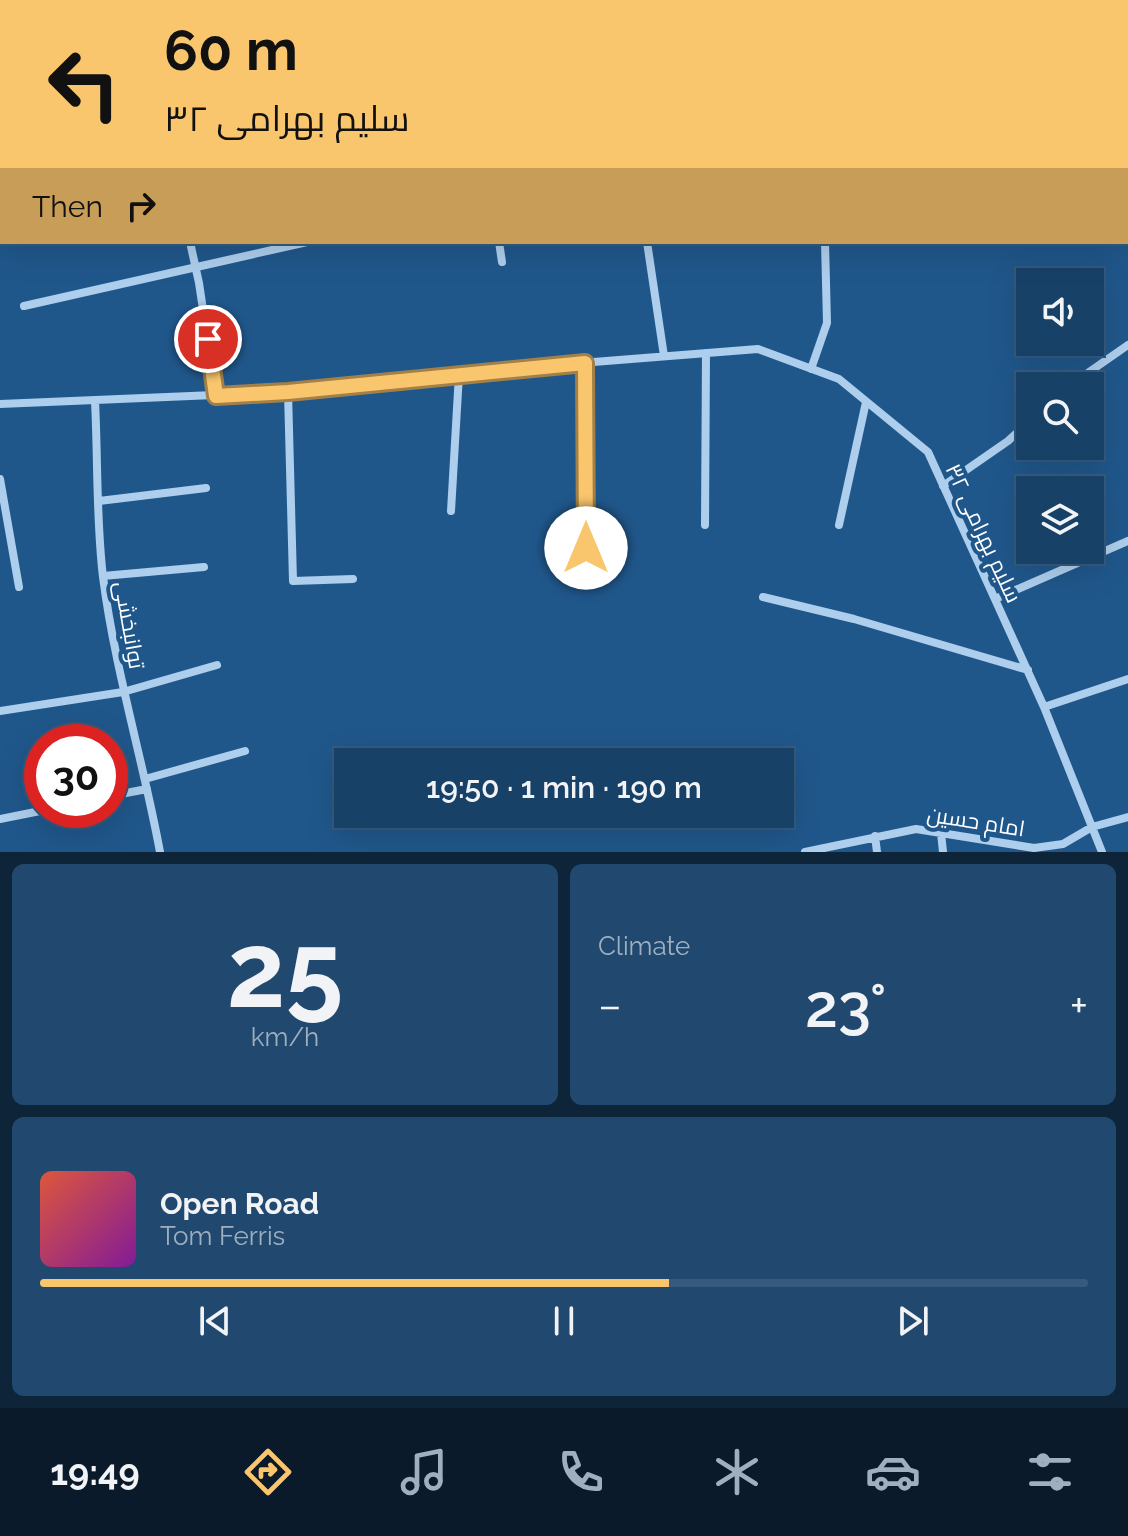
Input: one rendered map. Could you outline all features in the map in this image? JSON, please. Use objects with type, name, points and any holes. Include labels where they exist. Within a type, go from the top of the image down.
[{"type":"street","points":[[190,244],[216,396]]},
{"type":"street","points":[[24,306],[299,244]]},
{"type":"street","points":[[499,244],[502,262]]},
{"type":"street","points":[[647,244],[664,356]]},
{"type":"street","points":[[811,369],[827,323],[825,244]]},
{"type":"street","points":[[1089,372],[1128,345]]},
{"type":"street","name":"سلیم بهرامی ۳۲","points":[[0,404],[288,392],[758,349],[839,379],[928,452],[1028,670],[1102,852]]},
{"type":"street","points":[[705,525],[706,353]]},
{"type":"street","points":[[585,363],[586,548]]},
{"type":"street","points":[[451,511],[459,374]]},
{"type":"street","points":[[288,392],[293,581],[353,579]]},
{"type":"street","name":"توانبخشی","points":[[95,401],[103,576],[123,692],[160,852]]},
{"type":"street","points":[[839,525],[866,402]]},
{"type":"street","points":[[943,486],[1016,434]]},
{"type":"street","points":[[0,479],[19,587]]},
{"type":"street","points":[[99,501],[206,488]]},
{"type":"street","points":[[995,599],[1128,541]]},
{"type":"street","points":[[103,576],[204,567]]},
{"type":"street","points":[[763,597],[854,619],[1028,670]]},
{"type":"street","points":[[0,711],[123,692],[217,665]]},
{"type":"street","points":[[1044,707],[1128,679]]},
{"type":"street","points":[[128,790],[245,751]]},
{"type":"street","points":[[0,819],[24,814]]},
{"type":"street","name":"امام حسین","points":[[805,852],[916,829],[1034,848],[1063,844],[1092,827],[1128,817]]},
{"type":"street","points":[[941,833],[943,852]]},
{"type":"street","points":[[875,836],[877,852]]},
{"type":"route","points":[[208,339],[216,396],[288,392],[585,363],[586,548]]}]
